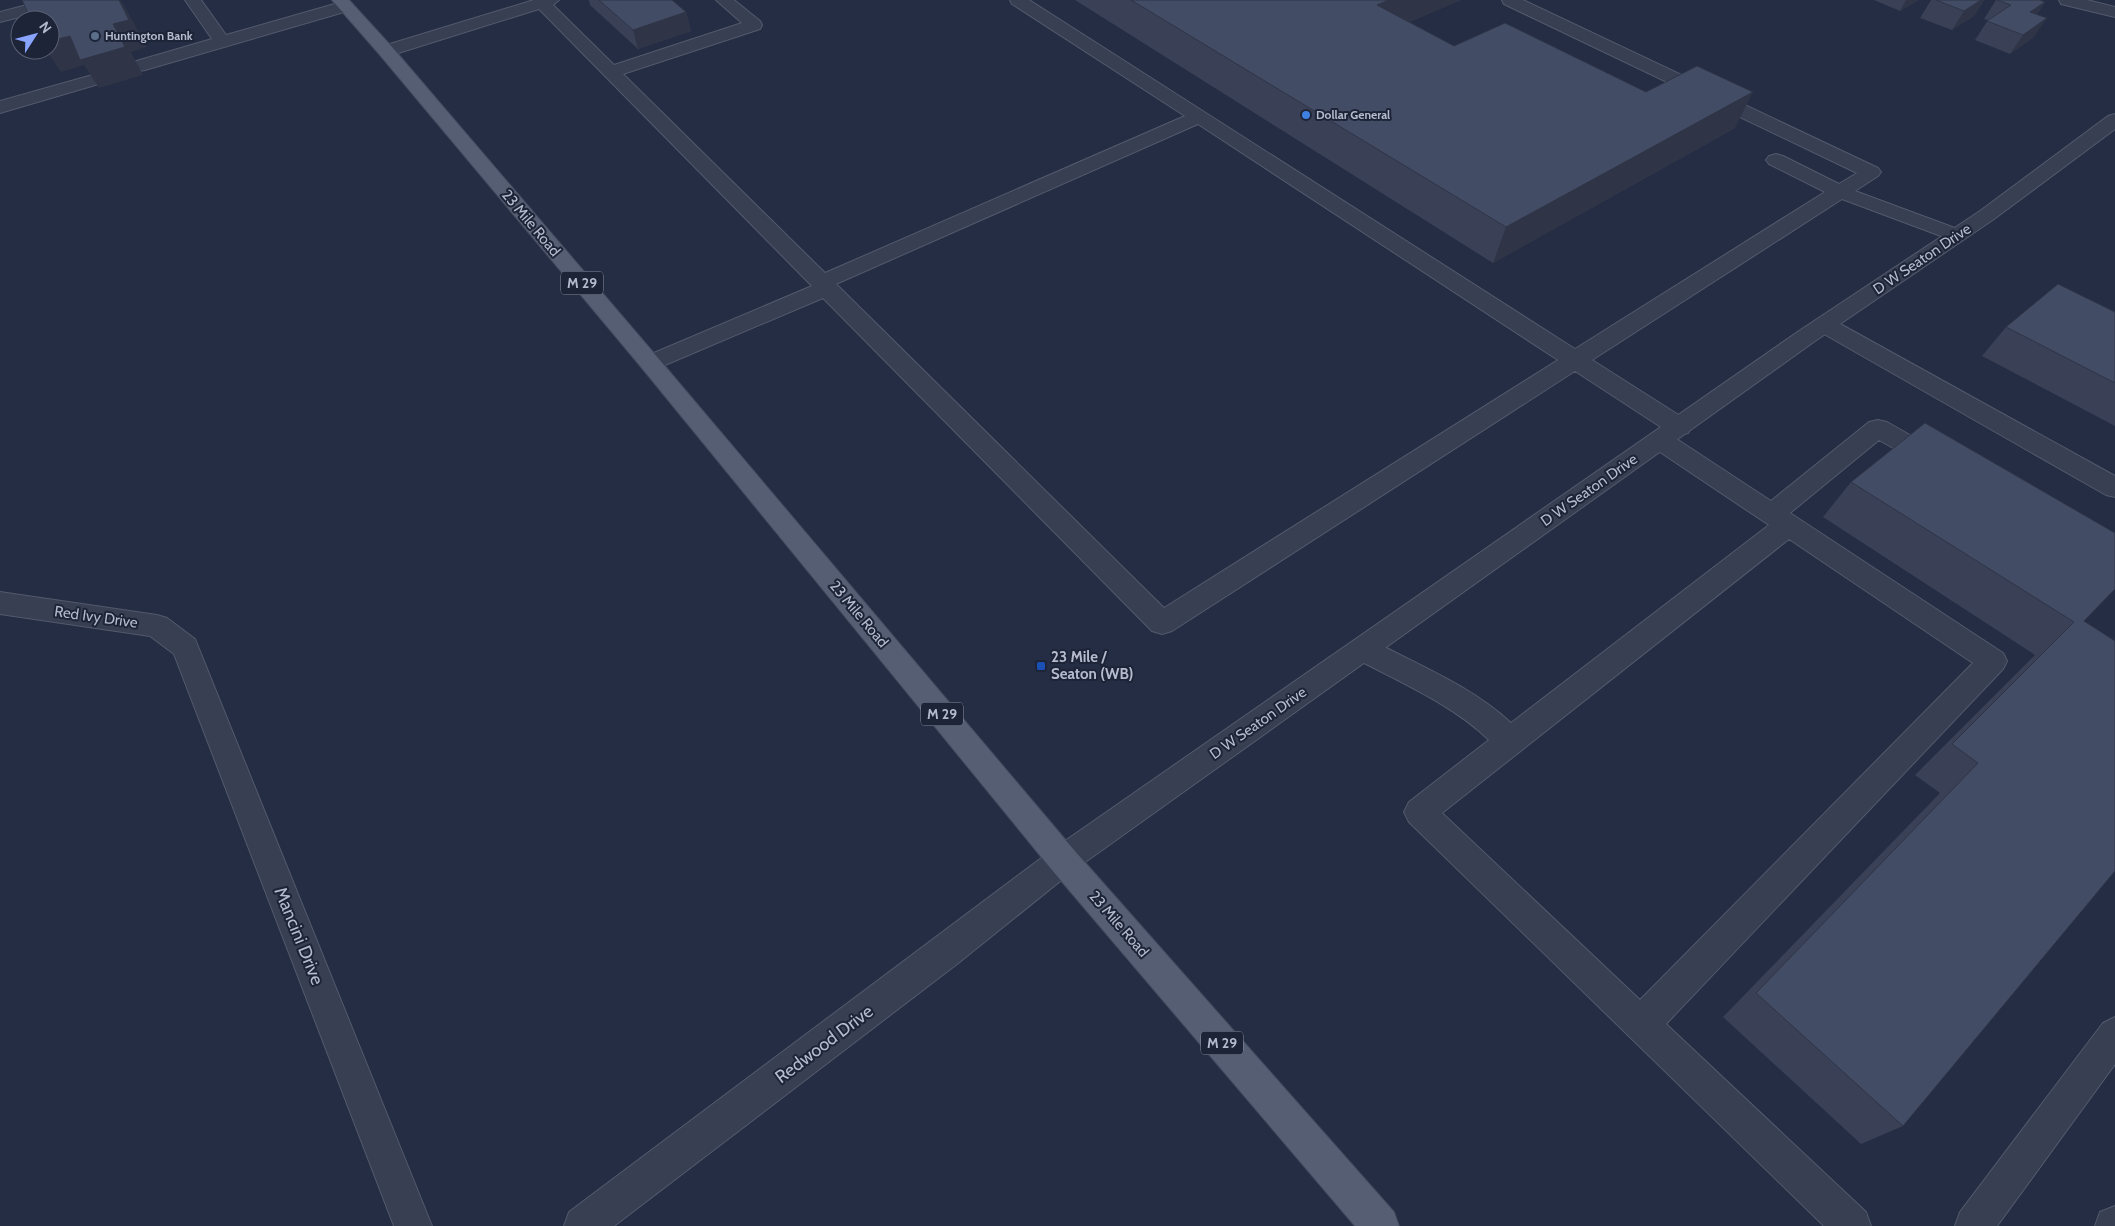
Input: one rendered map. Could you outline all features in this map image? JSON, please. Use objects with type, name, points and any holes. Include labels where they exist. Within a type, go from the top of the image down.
[{"type":"main road","name":"23 Mile Road","points":[[343,3],[386,51],[650,363],[1063,860],[1380,1226]]},
{"type":"street","points":[[0,17],[65,0]]},
{"type":"street","points":[[193,0],[222,42]]},
{"type":"street","points":[[611,72],[754,25],[724,0]]},
{"type":"street","points":[[1018,0],[1576,360],[1780,519],[1993,661],[1640,1024]]},
{"type":"street","points":[[386,51],[546,1],[611,72],[1162,623],[1871,172],[1510,0]]},
{"type":"street","points":[[2066,0],[2115,12]]},
{"type":"street","points":[[139,66],[222,42],[343,3]]},
{"type":"street","points":[[0,107],[96,79]]},
{"type":"street","points":[[650,363],[1199,116]]},
{"type":"street","name":"D W Seaton Drive","points":[[1063,860],[1824,325],[1956,236],[2115,120]]},
{"type":"street","points":[[1776,160],[1840,192],[1956,236]]},
{"type":"street","points":[[1824,325],[2115,488]]},
{"type":"street","points":[[1852,1226],[1420,812],[1511,742],[1780,519],[1878,428],[1954,472]]},
{"type":"street","name":"Red Ivy Drive","points":[[0,602],[157,626],[185,647]]},
{"type":"street","name":"Mancini Drive","points":[[185,647],[413,1226]]},
{"type":"street","points":[[1363,649],[1457,699],[1488,720],[1511,742]]},
{"type":"street","name":"Redwood Drive","points":[[583,1226],[945,952],[1063,860]]},
{"type":"street","points":[[1974,1226],[2115,1035]]},
{"type":"building","points":[[22,0],[119,0],[129,20],[113,24],[125,47],[80,60],[70,36],[60,38],[60,10],[26,10]]},
{"type":"building","points":[[599,0],[672,0],[686,12],[633,30]]},
{"type":"building","points":[[1131,0],[1389,0],[1377,5],[1454,46],[1505,23],[1646,92],[1697,66],[1753,92],[1506,227]]},
{"type":"building","points":[[1936,0],[1981,0],[1964,11]]},
{"type":"building","points":[[1997,0],[2040,0],[2045,2],[2030,12],[2047,18],[2023,35],[1987,21],[2011,5]]},
{"type":"building","points":[[2058,284],[2115,312],[2115,383],[2006,327]]},
{"type":"building","points":[[1925,423],[2115,533],[2115,589],[2084,621],[2115,641],[2115,871],[1903,1126],[1756,993],[1978,763],[1952,744],[2074,622],[1851,482]]},
{"type":"place","name":"Huntington Bank","points":[[95,36]]},
{"type":"place","name":"Dollar General","points":[[1306,115]]},
{"type":"place","name":"23 Mile / Seaton (WB)","points":[[1041,666]]}]
